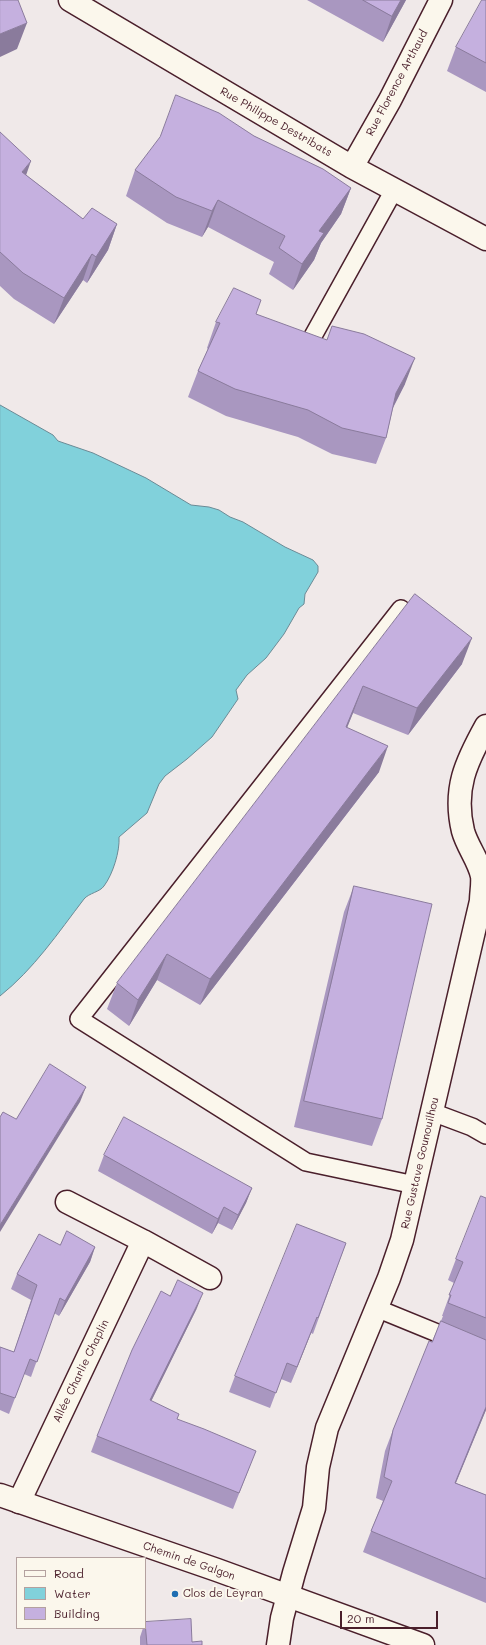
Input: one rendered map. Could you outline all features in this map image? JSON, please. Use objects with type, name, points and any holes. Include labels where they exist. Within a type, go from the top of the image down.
[{"type":"street","name":"Rue Philippe Destribats","points":[[70,0],[352,167],[486,239]]},
{"type":"street","name":"Rue Florence Arthaud","points":[[352,167],[390,100],[442,0]]},
{"type":"street","name":"Rue Gustave Gounouilhou","points":[[278,1645],[288,1595],[299,1554],[314,1508],[318,1467],[327,1428],[402,1240],[481,901],[482,876],[464,831],[459,802],[462,778],[471,753],[486,726]]},
{"type":"street","points":[[67,1202],[143,1241],[210,1278]]},
{"type":"street","name":"Allée Charlie Chaplin","points":[[9,1498],[143,1241]]},
{"type":"street","name":"Chemin de Galgon","points":[[9,1498],[288,1595],[423,1645]]},
{"type":"lane","points":[[308,345],[394,190]]},
{"type":"lane","points":[[401,609],[79,1019],[306,1162],[414,1185]]},
{"type":"lane","points":[[432,1112],[472,1127],[486,1135]]},
{"type":"lane","points":[[376,1308],[486,1353]]},
{"type":"water","points":[[0,405],[53,435],[58,441],[93,453],[146,478],[191,505],[219,510],[230,517],[243,522],[285,547],[313,560],[318,566],[318,572],[305,594],[304,604],[299,608],[284,634],[266,658],[247,675],[236,690],[238,699],[212,737],[165,776],[159,784],[147,813],[119,837],[115,862],[104,886],[84,899],[35,962],[0,996]]},
{"type":"building","points":[[0,0],[18,0],[27,23],[0,34]]},
{"type":"building","points":[[363,0],[401,0],[392,16]]},
{"type":"building","points":[[482,0],[486,0],[486,63],[456,47]]},
{"type":"building","points":[[176,95],[219,113],[254,136],[323,169],[351,188],[319,231],[324,233],[302,264],[279,248],[285,236],[218,200],[212,211],[176,197],[135,170],[160,137]]},
{"type":"building","points":[[0,132],[31,161],[22,172],[83,219],[92,208],[117,224],[96,257],[92,254],[64,298],[23,273],[0,252]]},
{"type":"building","points":[[234,288],[261,300],[256,314],[327,340],[332,326],[364,334],[415,358],[396,393],[386,438],[342,428],[308,410],[235,389],[198,371],[220,323],[216,322]]},
{"type":"building","points":[[415,594],[472,638],[417,708],[363,686],[346,727],[388,746],[210,979],[167,954],[138,1000],[117,983]]},
{"type":"building","points":[[354,886],[432,904],[382,1119],[304,1101]]},
{"type":"building","points":[[50,1064],[86,1087],[0,1225],[0,1117],[3,1112],[16,1119]]},
{"type":"building","points":[[124,1117],[252,1188],[238,1215],[224,1207],[218,1219],[104,1155]]},
{"type":"building","points":[[481,1196],[486,1198],[486,1318],[448,1303],[451,1295],[449,1295],[463,1262],[456,1259]]},
{"type":"building","points":[[297,1224],[346,1243],[318,1318],[317,1317],[297,1367],[287,1363],[276,1393],[235,1376]]},
{"type":"building","points":[[67,1231],[95,1247],[65,1301],[60,1298],[37,1362],[30,1359],[15,1398],[0,1393],[0,1347],[14,1352],[37,1285],[17,1274],[39,1234],[60,1245]]},
{"type":"building","points":[[178,1280],[203,1293],[150,1400],[179,1414],[177,1419],[256,1451],[239,1493],[97,1436],[132,1350],[161,1291],[170,1296]]},
{"type":"building","points":[[441,1321],[486,1340],[486,1407],[455,1483],[486,1495],[486,1579],[371,1531],[392,1481],[384,1477],[393,1430],[429,1341],[432,1342]]},
{"type":"building","points":[[191,1619],[192,1642],[202,1641],[202,1645],[147,1645],[146,1622]]},
{"type":"place","name":"Clos de Leyran","points":[[175,1594]]}]
